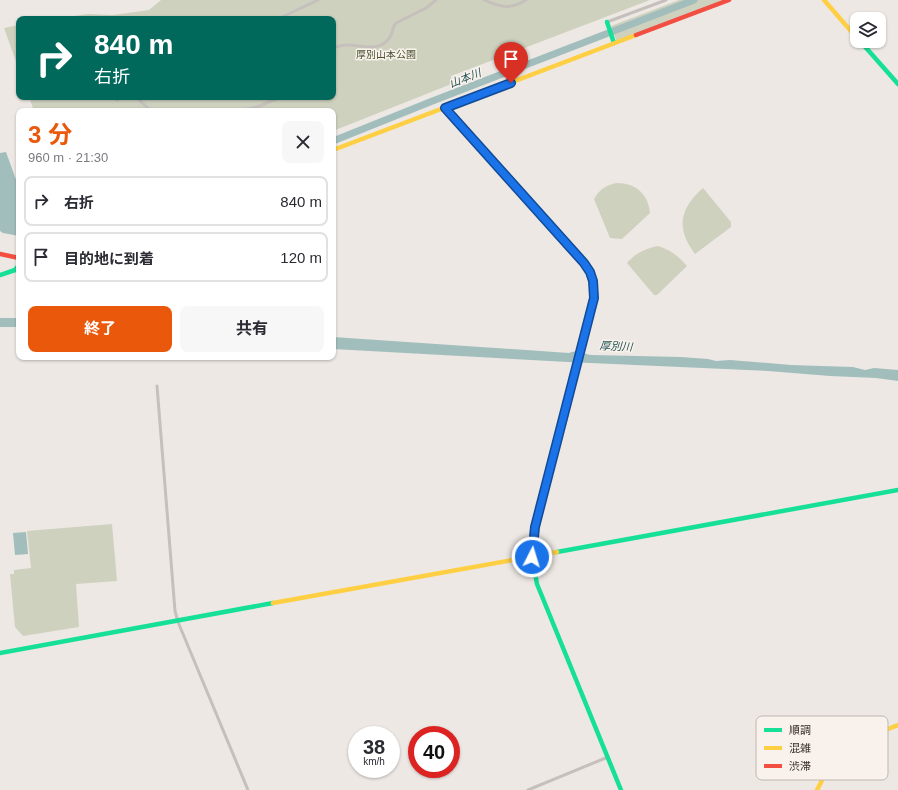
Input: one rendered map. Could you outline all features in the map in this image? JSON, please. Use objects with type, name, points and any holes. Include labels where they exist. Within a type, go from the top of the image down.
[{"type":"street","points":[[284,16],[318,0]]},
{"type":"street","points":[[336,47],[345,45],[370,47],[381,45],[390,37],[393,26],[396,23],[426,8],[436,0]]},
{"type":"street","points":[[484,1],[504,7],[516,5],[526,0]]},
{"type":"street","points":[[614,42],[608,24],[666,0]]},
{"type":"street","points":[[336,149],[614,42],[730,0]]},
{"type":"street","points":[[824,0],[850,30]]},
{"type":"street","points":[[866,48],[898,84]]},
{"type":"street","points":[[139,100],[148,108]]},
{"type":"street","points":[[252,108],[274,100]]},
{"type":"street","points":[[445,108],[584,263],[590,272],[593,281],[594,298],[535,527],[532,557],[537,584],[621,790]]},
{"type":"street","points":[[0,254],[16,257]]},
{"type":"street","points":[[0,275],[16,269]]},
{"type":"street","points":[[157,386],[175,611],[178,622],[248,790]]},
{"type":"street","points":[[0,653],[178,622],[898,490]]},
{"type":"street","points":[[888,729],[898,725]]},
{"type":"street","points":[[528,790],[608,757]]},
{"type":"street","points":[[817,790],[822,780]]},
{"type":"green space","name":"厚別山本公園","points":[[161,0],[650,0],[451,76],[451,82],[449,85],[336,130],[336,108],[33,108],[30,100],[336,100],[336,16],[74,16],[87,14],[113,15],[149,10]]},
{"type":"green space","points":[[679,0],[725,0],[617,42],[611,26]]},
{"type":"green space","points":[[16,26],[16,62],[4,28]]},
{"type":"green space","points":[[617,183],[630,185],[640,191],[647,200],[650,213],[622,239],[610,238],[594,199],[604,188]]},
{"type":"green space","points":[[703,188],[731,222],[731,227],[695,254],[685,236],[683,220],[689,204]]},
{"type":"green space","points":[[658,246],[667,249],[687,266],[657,295],[654,295],[627,263],[641,252]]},
{"type":"green space","points":[[112,524],[117,581],[76,584],[79,627],[23,636],[15,627],[10,574],[14,574],[14,570],[31,568],[27,531]]},
{"type":"water","points":[[6,152],[16,180],[16,235],[0,231],[0,153]]},
{"type":"water","points":[[0,318],[16,318],[16,327],[0,327]]},
{"type":"water","points":[[336,337],[569,353],[578,352],[592,355],[681,357],[716,361],[730,360],[791,365],[853,367],[865,370],[874,368],[898,370],[898,381],[876,378],[768,371],[336,349]]},
{"type":"water","points":[[26,532],[28,554],[15,555],[13,533]]},
{"type":"waterway","name":"山本川","points":[[336,140],[694,0]]},
{"type":"traffic: fast","points":[[607,22],[614,43]]},
{"type":"traffic: fast","points":[[866,48],[898,84]]},
{"type":"traffic: fast","points":[[0,275],[16,269]]},
{"type":"traffic: fast","points":[[557,552],[898,490]]},
{"type":"traffic: fast","points":[[542,499],[535,527],[532,557],[537,584],[621,790]]},
{"type":"traffic: fast","points":[[0,653],[273,603]]},
{"type":"traffic: slow","points":[[824,0],[850,30]]},
{"type":"traffic: slow","points":[[336,149],[636,35]]},
{"type":"traffic: slow","points":[[445,108],[584,263],[592,281],[594,291],[593,301]]},
{"type":"traffic: slow","points":[[273,603],[557,552]]},
{"type":"traffic: slow","points":[[888,729],[898,725]]},
{"type":"traffic: slow","points":[[817,790],[822,780]]},
{"type":"traffic: jam","points":[[636,35],[729,0]]},
{"type":"traffic: jam","points":[[0,254],[16,257]]},
{"type":"traffic: jam","points":[[542,499],[593,301]]},
{"type":"route","points":[[511,83],[445,108],[584,263],[590,272],[594,291],[594,298],[535,527],[532,544],[532,557]]},
{"type":"water label","name":"厚別川","points":[[616,346]]}]
